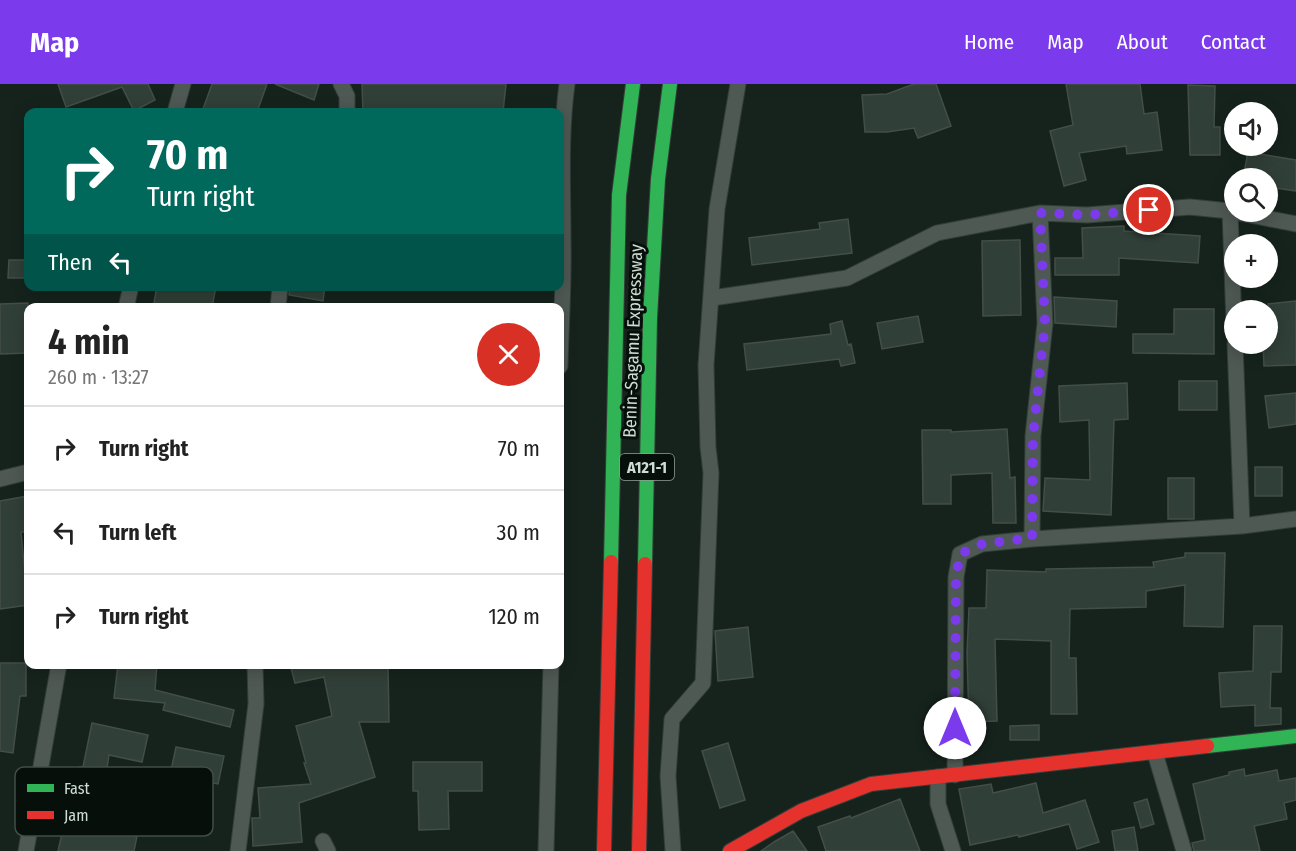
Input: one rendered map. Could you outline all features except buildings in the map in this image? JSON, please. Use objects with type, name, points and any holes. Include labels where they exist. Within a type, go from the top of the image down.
[{"type":"main road","name":"Benin-Sagamu Expressway","points":[[604,851],[619,195],[633,84]]},
{"type":"main road","name":"Benin-Sagamu Expressway","points":[[639,851],[650,318],[658,179],[670,84]]},
{"type":"main road","points":[[730,851],[801,811],[871,784],[1296,736]]},
{"type":"street","points":[[341,84],[347,96],[346,108]]},
{"type":"street","points":[[564,108],[567,84]]},
{"type":"street","points":[[673,851],[668,776],[672,719],[703,683],[711,473],[706,365],[717,209],[738,84]]},
{"type":"street","points":[[176,108],[180,85]]},
{"type":"street","points":[[712,298],[848,278],[937,233],[1040,213],[1087,215],[1190,207],[1224,210]]},
{"type":"street","points":[[1032,538],[1033,436],[1045,323],[1040,213]]},
{"type":"street","points":[[1278,220],[1296,224]]},
{"type":"street","points":[[1230,222],[1233,300]]},
{"type":"street","points":[[1235,354],[1242,526]]},
{"type":"street","points":[[0,479],[24,473]]},
{"type":"street","points":[[955,775],[956,577],[960,554],[982,544],[1032,538],[1242,526],[1296,519]]},
{"type":"street","points":[[41,767],[58,669]]},
{"type":"street","points":[[238,851],[256,704],[255,669]]},
{"type":"street","points":[[546,851],[550,669]]},
{"type":"street","points":[[1155,753],[1184,851]]},
{"type":"street","points":[[938,777],[938,804],[953,851]]},
{"type":"street","points":[[26,851],[29,836]]},
{"type":"traffic: fast","points":[[611,562],[619,195],[633,84]]},
{"type":"traffic: fast","points":[[645,564],[650,318],[658,179],[670,84]]},
{"type":"traffic: fast","points":[[1207,746],[1296,736]]},
{"type":"traffic: jam","points":[[604,851],[611,562]]},
{"type":"traffic: jam","points":[[639,851],[645,564]]},
{"type":"traffic: jam","points":[[730,851],[801,811],[871,784],[1207,746]]},
{"type":"route","points":[[955,728],[956,577],[960,554],[982,544],[1032,538],[1033,436],[1045,323],[1040,213],[1087,215],[1149,210]]}]
